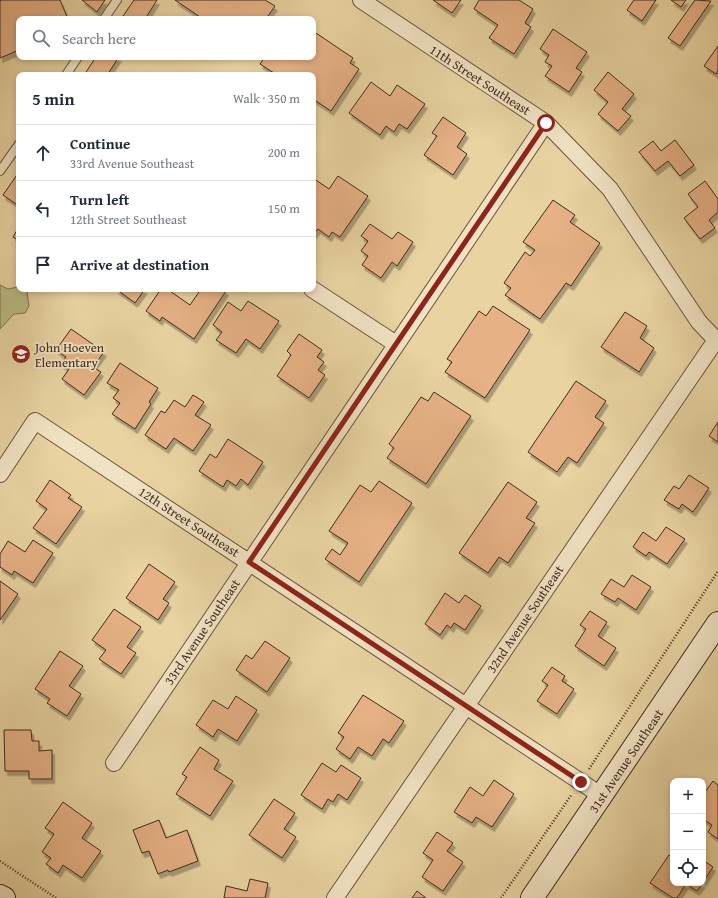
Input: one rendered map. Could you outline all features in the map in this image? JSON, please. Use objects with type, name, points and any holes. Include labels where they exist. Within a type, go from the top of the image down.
[{"type":"street","name":"11th Street Southeast","points":[[361,0],[546,123],[610,189],[699,322],[717,341]]},
{"type":"street","name":"33rd Avenue Southeast","points":[[114,762],[546,123]]},
{"type":"street","points":[[316,292],[396,344]]},
{"type":"street","name":"32nd Avenue Southeast","points":[[335,898],[717,341]]},
{"type":"street","name":"12th Street Southeast","points":[[0,474],[35,420],[602,796]]},
{"type":"street","name":"31st Avenue Southeast","points":[[532,898],[718,623]]},
{"type":"street","points":[[0,896],[4,898]]},
{"type":"lane","points":[[106,16],[117,0]]},
{"type":"lane","points":[[68,72],[76,60]]},
{"type":"lane","points":[[0,172],[16,148]]},
{"type":"path","points":[[501,898],[581,782],[718,571]]},
{"type":"path","points":[[0,860],[56,898]]},
{"type":"green space","points":[[0,285],[8,289],[16,287],[16,292],[27,292],[29,306],[25,313],[14,314],[0,329]]},
{"type":"building","points":[[60,0],[67,16],[16,16],[16,51],[0,58],[0,1]]},
{"type":"building","points":[[82,0],[105,0],[97,12]]},
{"type":"building","points":[[134,0],[157,0],[147,16],[123,16]]},
{"type":"building","points":[[175,0],[265,0],[275,6],[268,16],[199,16]]},
{"type":"building","points":[[433,0],[461,0],[452,13]]},
{"type":"building","points":[[479,0],[519,0],[533,9],[525,23],[531,27],[514,54],[489,38],[498,25],[474,9]]},
{"type":"building","points":[[634,0],[656,0],[642,21],[627,10]]},
{"type":"building","points":[[671,0],[686,0],[681,7]]},
{"type":"building","points":[[695,0],[711,1],[680,46],[668,38]]},
{"type":"building","points":[[553,29],[587,52],[576,68],[582,72],[569,92],[545,76],[552,66],[545,62],[549,55],[540,49]]},
{"type":"building","points":[[316,33],[353,58],[350,63],[359,69],[331,111],[316,101],[316,72],[272,72],[260,64],[263,60],[316,60]]},
{"type":"building","points":[[718,46],[718,70],[716,74],[704,66]]},
{"type":"building","points":[[94,60],[117,60],[109,72],[86,72]]},
{"type":"building","points":[[608,72],[634,94],[622,109],[631,116],[618,131],[598,114],[608,102],[594,90]]},
{"type":"building","points":[[371,82],[390,96],[397,85],[425,104],[407,129],[399,124],[394,132],[386,126],[380,135],[349,113]]},
{"type":"building","points":[[443,117],[466,133],[457,147],[467,154],[453,175],[424,155],[437,136],[432,133]]},
{"type":"building","points":[[675,140],[694,165],[680,176],[668,161],[655,171],[639,152],[653,141],[661,151]]},
{"type":"building","points":[[16,176],[16,204],[3,195]]},
{"type":"building","points":[[338,176],[368,196],[340,237],[332,232],[329,237],[318,229],[316,231],[316,180],[329,189]]},
{"type":"building","points":[[705,181],[718,199],[718,212],[709,220],[715,228],[700,239],[684,218],[698,207],[688,194]]},
{"type":"building","points":[[553,200],[575,215],[570,222],[600,243],[571,286],[566,283],[540,319],[505,295],[511,288],[504,283],[525,252],[530,256],[535,250],[523,242]]},
{"type":"building","points":[[370,224],[392,239],[398,232],[413,242],[397,266],[392,262],[381,278],[362,265],[368,256],[361,251],[368,241],[361,236]]},
{"type":"building","points":[[16,232],[16,239],[13,237]]},
{"type":"building","points":[[120,292],[143,292],[135,303]]},
{"type":"building","points":[[159,292],[171,292],[190,305],[199,292],[225,292],[194,339],[162,317],[160,321],[146,311]]},
{"type":"building","points":[[248,301],[279,321],[260,349],[246,339],[236,353],[216,340],[222,332],[213,325],[228,302],[241,311]]},
{"type":"building","points":[[493,306],[530,330],[485,398],[445,372],[452,362],[447,359],[479,311],[486,316]]},
{"type":"building","points":[[625,312],[647,326],[640,338],[654,348],[639,372],[601,347]]},
{"type":"building","points":[[71,329],[104,352],[93,367],[101,372],[84,395],[62,379],[69,369],[61,364],[66,357],[56,350]]},
{"type":"building","points":[[299,334],[322,350],[317,357],[324,362],[318,370],[325,375],[309,398],[277,376],[291,355],[287,351]]},
{"type":"building","points":[[120,363],[158,388],[149,402],[151,404],[135,429],[112,414],[120,403],[113,398],[119,390],[107,383]]},
{"type":"building","points":[[576,381],[606,401],[595,417],[604,423],[577,463],[568,457],[557,472],[528,452]]},
{"type":"building","points":[[434,392],[471,416],[426,484],[387,458],[394,448],[389,444],[421,397],[428,401]]},
{"type":"building","points":[[193,395],[204,402],[195,415],[211,425],[193,451],[174,438],[166,449],[145,435],[161,411],[165,413],[174,400],[185,407]]},
{"type":"building","points":[[718,422],[718,442],[709,436]]},
{"type":"building","points":[[228,439],[263,462],[248,485],[241,479],[236,486],[227,480],[223,487],[199,471],[210,454],[216,458]]},
{"type":"building","points":[[689,475],[709,488],[693,512],[682,504],[679,509],[664,500],[674,486],[679,489]]},
{"type":"building","points":[[50,480],[71,495],[68,498],[82,507],[56,544],[33,528],[47,509],[36,501]]},
{"type":"building","points":[[379,481],[412,503],[359,582],[325,559],[332,549],[340,555],[348,543],[329,531],[360,485],[371,492]]},
{"type":"building","points":[[508,482],[537,502],[526,518],[535,523],[508,563],[499,557],[488,573],[459,553]]},
{"type":"building","points":[[666,527],[685,539],[667,564],[649,552],[646,556],[633,547],[643,532],[656,541]]},
{"type":"building","points":[[33,540],[53,553],[33,583],[14,571],[12,575],[0,567],[0,554],[8,541],[25,552]]},
{"type":"building","points":[[149,564],[175,582],[163,599],[169,603],[158,620],[126,598]]},
{"type":"building","points":[[632,575],[651,587],[636,610],[618,598],[615,602],[601,594],[611,579],[624,587]]},
{"type":"building","points":[[0,581],[18,594],[0,620]]},
{"type":"building","points":[[445,593],[459,603],[465,595],[481,606],[465,630],[454,623],[451,628],[447,625],[440,635],[425,624]]},
{"type":"building","points":[[114,609],[141,627],[127,647],[136,653],[121,674],[99,659],[106,650],[92,640]]},
{"type":"building","points":[[590,611],[607,622],[598,636],[616,648],[604,666],[575,646],[586,629],[580,625]]},
{"type":"building","points":[[265,641],[290,658],[267,692],[236,670],[246,655],[252,659]]},
{"type":"building","points":[[60,651],[83,666],[69,686],[81,694],[67,716],[47,703],[50,699],[35,689]]},
{"type":"building","points":[[552,667],[565,676],[562,681],[574,689],[557,714],[537,701],[548,685],[542,681]]},
{"type":"building","points":[[363,695],[404,721],[389,743],[383,739],[372,756],[358,747],[350,759],[336,749],[344,737],[338,733]]},
{"type":"building","points":[[236,696],[257,710],[237,741],[218,729],[213,737],[196,725],[213,700],[228,709]]},
{"type":"building","points":[[4,730],[31,730],[32,741],[39,741],[39,751],[52,750],[52,779],[29,779],[29,771],[5,771]]},
{"type":"building","points":[[200,747],[219,760],[214,769],[233,781],[210,816],[176,794],[187,777],[182,774]]},
{"type":"building","points":[[322,763],[336,772],[341,765],[361,778],[347,800],[338,794],[333,802],[328,799],[322,809],[301,795]]},
{"type":"building","points":[[494,780],[514,794],[492,827],[476,817],[472,823],[454,812],[470,787],[483,796]]},
{"type":"building","points":[[713,781],[718,785],[718,839],[708,832],[712,825],[706,821],[706,791]]},
{"type":"building","points":[[274,799],[295,813],[284,829],[296,837],[282,858],[249,835]]},
{"type":"building","points":[[63,802],[92,823],[82,838],[101,851],[82,878],[63,865],[58,873],[46,864],[51,858],[42,852],[54,834],[45,828]]},
{"type":"building","points":[[159,820],[166,838],[187,830],[198,861],[169,872],[168,870],[158,874],[149,851],[142,853],[133,830]]},
{"type":"building","points":[[437,832],[453,843],[447,851],[463,862],[443,891],[422,877],[433,860],[423,853]]},
{"type":"building","points":[[669,855],[670,886],[685,886],[677,898],[673,898],[650,883]]},
{"type":"building","points":[[706,862],[713,867],[706,878]]},
{"type":"building","points":[[250,879],[268,883],[265,898],[224,898],[226,886],[247,891]]},
{"type":"building","points":[[689,886],[701,886],[697,891]]},
{"type":"building","points":[[417,891],[426,898],[412,898]]},
{"type":"place","name":"John Hoeven Elementary","points":[[21,354]]},
{"type":"route","points":[[546,123],[249,562],[581,782]]}]
